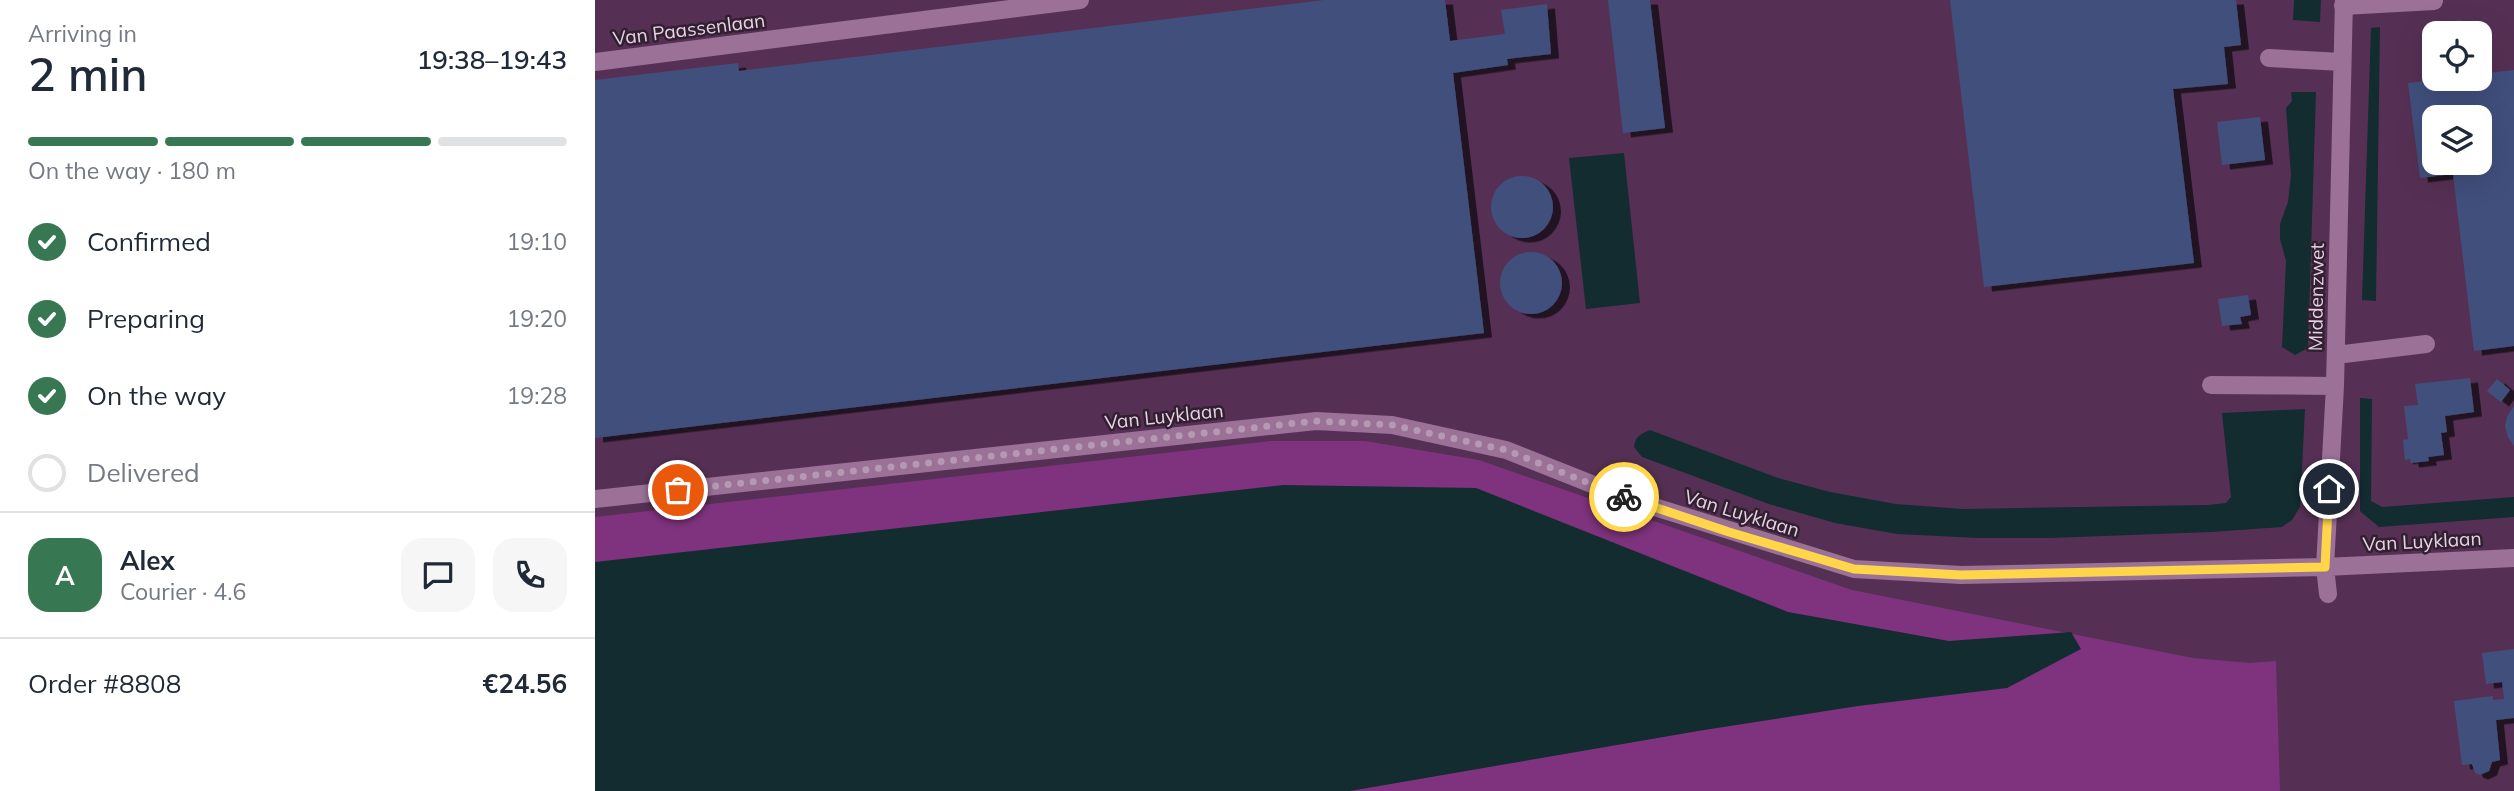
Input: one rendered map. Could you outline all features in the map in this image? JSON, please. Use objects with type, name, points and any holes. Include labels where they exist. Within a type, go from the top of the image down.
[{"type":"street","name":"Van Paassenlaan","points":[[595,62],[1080,0]]},
{"type":"street","points":[[2344,3],[2434,1]]},
{"type":"street","name":"Middenzwet","points":[[2328,594],[2325,567],[2335,386],[2344,3]]},
{"type":"street","points":[[2269,58],[2342,62]]},
{"type":"street","points":[[2336,355],[2426,344]]},
{"type":"street","points":[[2211,385],[2335,386]]},
{"type":"street","name":"Van Luyklaan","points":[[595,499],[1316,421],[1392,425],[1506,450],[1632,500],[1854,569],[1961,575],[2325,567],[2514,558]]},
{"type":"shaded area","points":[[2294,0],[2321,0],[2320,22],[2293,20]]},
{"type":"shaded area","points":[[2380,27],[2376,301],[2362,300],[2371,28]]},
{"type":"shaded area","points":[[2291,92],[2316,92],[2308,348],[2295,355],[2282,347],[2286,261],[2280,239],[2280,224],[2288,202],[2291,175],[2286,108],[2292,101]]},
{"type":"shaded area","points":[[1624,153],[1640,303],[1586,309],[1569,158]]},
{"type":"shaded area","points":[[2360,398],[2372,399],[2371,501],[2382,507],[2514,497],[2514,517],[2379,527],[2360,511]]},
{"type":"shaded area","points":[[2305,409],[2300,507],[2292,520],[2282,527],[2211,532],[2050,538],[1897,534],[1835,523],[1769,504],[1642,457],[1634,447],[1639,436],[1650,430],[1778,478],[1830,492],[1896,504],[1963,509],[2208,505],[2226,503],[2231,497],[2222,413]]},
{"type":"shaded area","points":[[1271,441],[1365,441],[1479,460],[1852,590],[2193,658],[2250,663],[2276,661],[2280,791],[595,791],[595,517]]},
{"type":"shaded area","points":[[1283,485],[1476,488],[1788,612],[1949,641],[2071,632],[2081,649],[2007,688],[1858,706],[1704,730],[1350,791],[595,791],[595,562]]},
{"type":"building","points":[[1324,0],[1445,0],[1450,41],[1505,34],[1501,10],[1547,4],[1551,54],[1507,59],[1508,65],[1453,73],[1484,333],[595,438],[595,80],[738,63],[739,71]]},
{"type":"building","points":[[1608,0],[1650,0],[1665,128],[1623,133]]},
{"type":"building","points":[[1950,0],[2236,0],[2241,45],[2224,47],[2228,84],[2173,89],[2194,263],[1984,287]]},
{"type":"building","points":[[2514,70],[2514,346],[2474,351],[2453,175],[2492,175],[2492,105],[2422,105],[2422,175],[2445,175],[2420,178],[2408,83],[2422,81],[2422,91],[2492,91],[2492,73]]},
{"type":"building","points":[[2260,117],[2265,160],[2222,165],[2217,122]]},
{"type":"building","points":[[1522,176],[1534,178],[1544,185],[1551,195],[1551,219],[1544,229],[1534,236],[1522,238],[1510,236],[1500,229],[1493,219],[1491,207],[1493,195],[1500,185],[1510,178]]},
{"type":"building","points":[[1531,252],[1543,254],[1553,261],[1560,271],[1560,295],[1553,305],[1543,312],[1531,314],[1519,312],[1509,305],[1502,295],[1500,283],[1502,271],[1509,261],[1519,254]]},
{"type":"building","points":[[2248,295],[2251,315],[2240,317],[2242,324],[2222,326],[2218,299]]},
{"type":"building","points":[[2470,378],[2474,412],[2445,416],[2447,432],[2441,433],[2444,455],[2428,457],[2429,461],[2411,463],[2410,459],[2405,460],[2403,440],[2408,439],[2404,406],[2418,405],[2415,384]]},
{"type":"building","points":[[2497,379],[2510,390],[2501,402],[2487,391]]},
{"type":"building","points":[[2514,406],[2514,446],[2505,426]]},
{"type":"building","points":[[2514,649],[2514,718],[2496,720],[2500,760],[2492,762],[2489,771],[2480,775],[2475,773],[2472,764],[2462,765],[2454,701],[2493,696],[2493,700],[2504,699],[2502,682],[2486,684],[2482,653]]},
{"type":"way so far","points":[[678,490],[1316,421],[1392,425],[1506,450],[1624,497]]},
{"type":"route","points":[[1624,497],[1854,569],[1961,575],[2325,567],[2329,489]]}]
